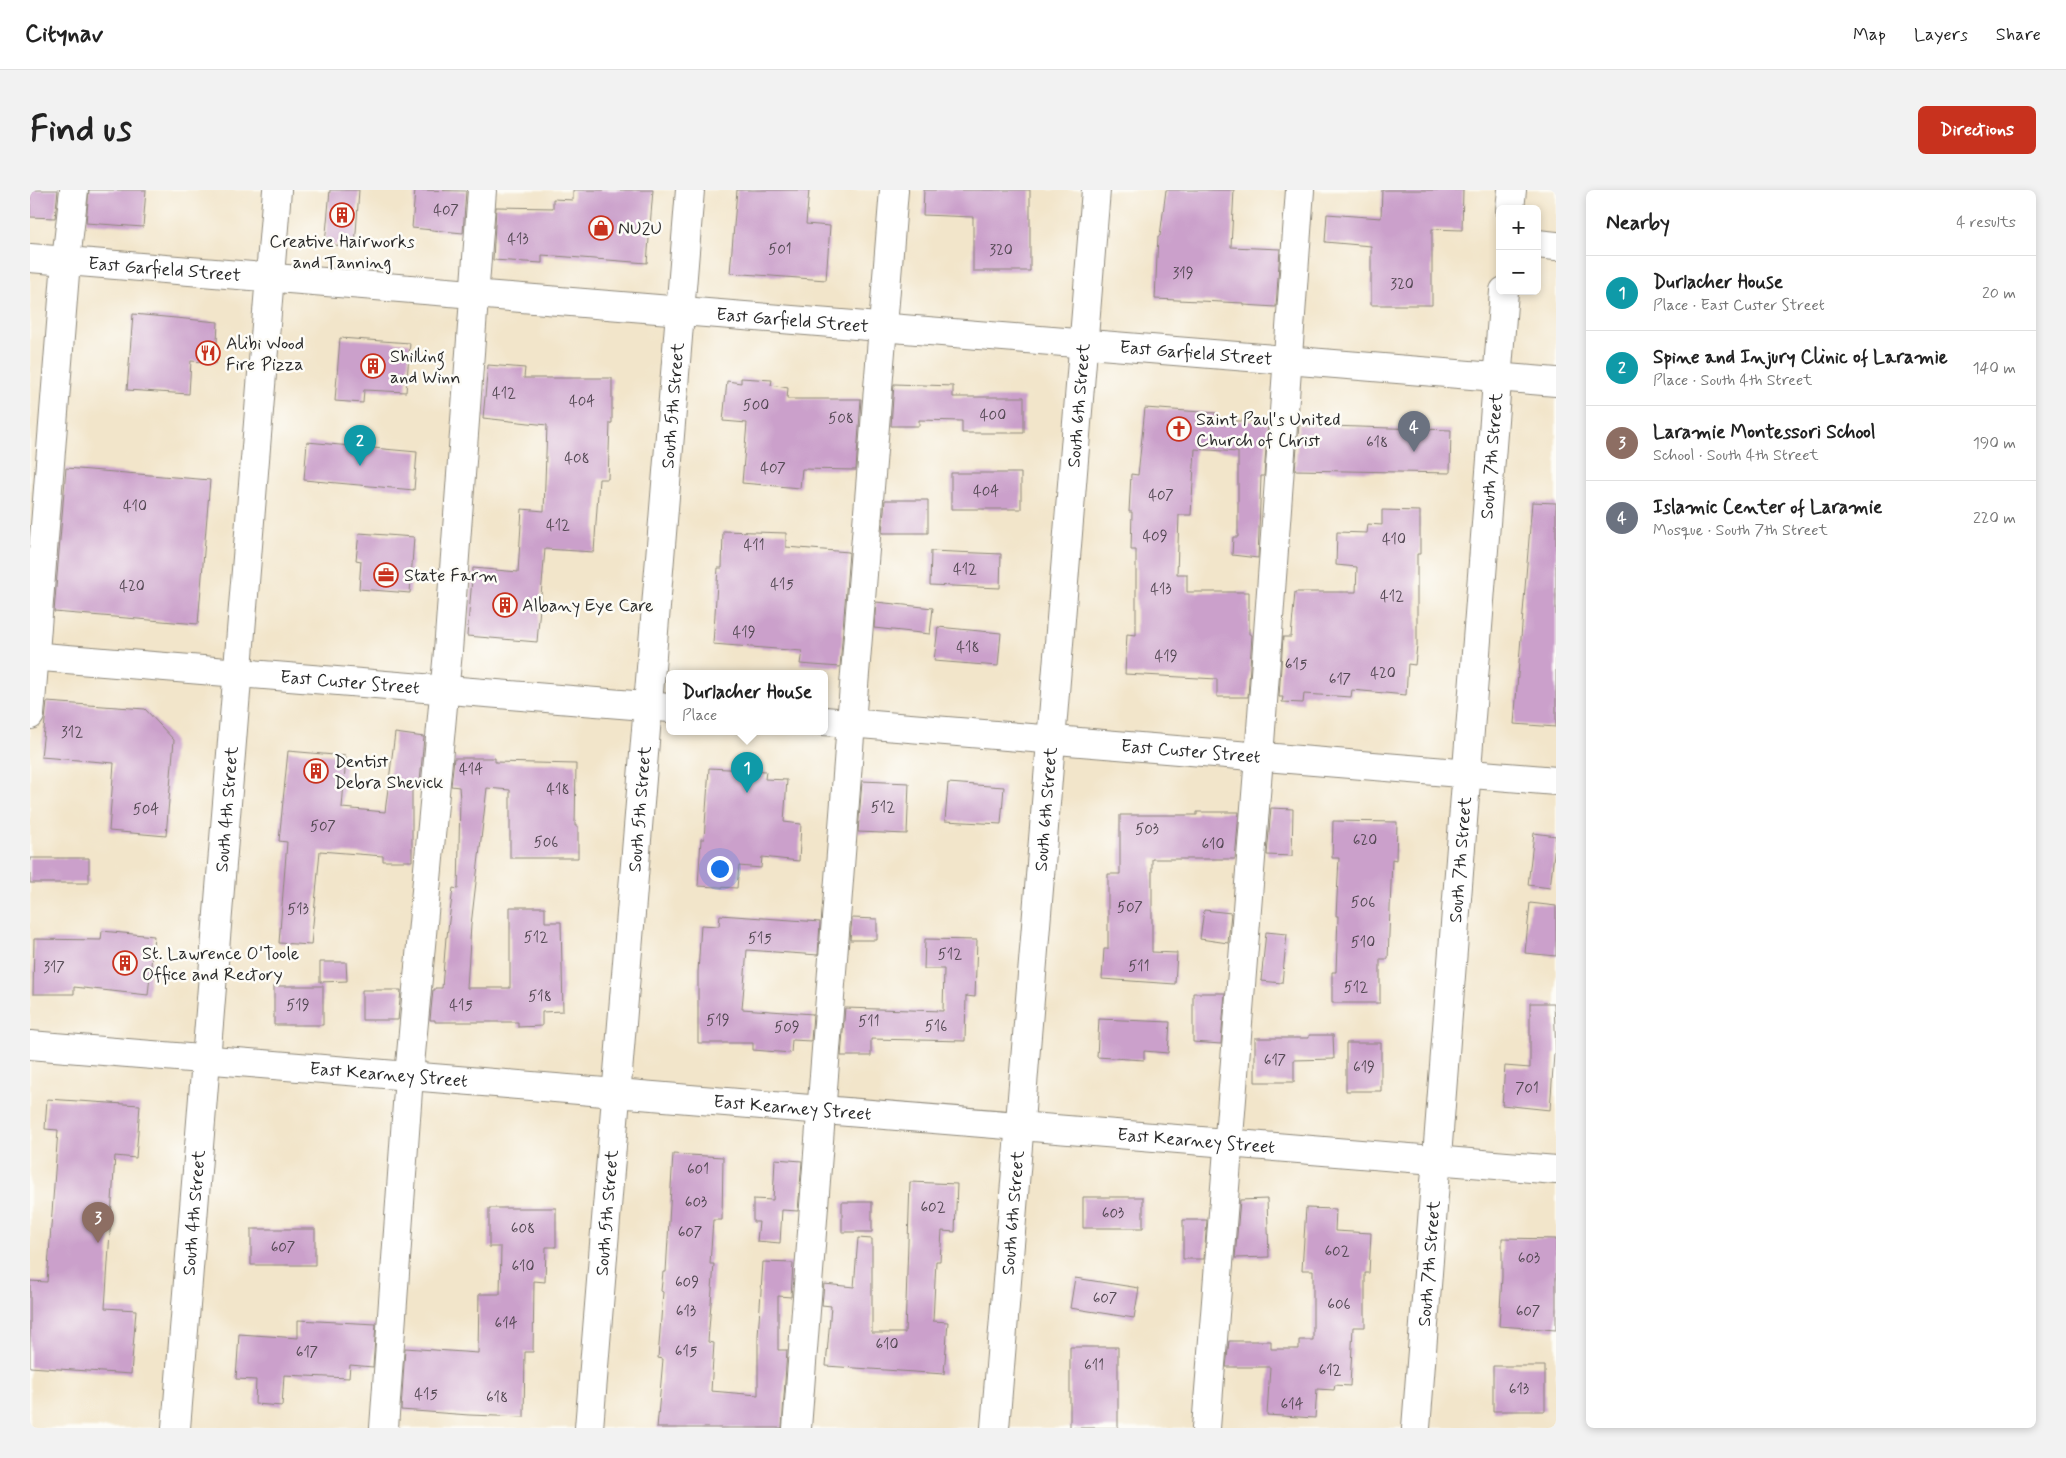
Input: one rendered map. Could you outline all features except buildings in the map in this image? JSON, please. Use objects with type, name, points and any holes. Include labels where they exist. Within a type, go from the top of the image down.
[{"type":"street","points":[[30,715],[33,656],[66,262],[74,190]]},
{"type":"street","name":"South 4th Street","points":[[176,1428],[276,190]]},
{"type":"street","points":[[384,1428],[409,1076],[444,690],[482,190]]},
{"type":"street","name":"South 5th Street","points":[[590,1428],[617,1093],[659,707],[680,311],[690,190]]},
{"type":"street","points":[[797,1428],[822,1110],[838,722],[883,328],[894,190]]},
{"type":"street","name":"South 6th Street","points":[[995,1428],[1096,190]]},
{"type":"street","points":[[1206,1428],[1259,757],[1300,190]]},
{"type":"street","points":[[1510,205],[1512,190]]},
{"type":"street","points":[[1541,244],[1556,246]]},
{"type":"street","name":"East Garfield Street","points":[[30,258],[1556,382]]},
{"type":"street","name":"South 7th Street","points":[[1416,1428],[1504,295]]},
{"type":"street","name":"East Custer Street","points":[[33,656],[659,707]]},
{"type":"street","name":"East Custer Street","points":[[838,722],[1556,781]]},
{"type":"street","name":"East Kearney Street","points":[[30,1045],[1556,1170]]},
{"type":"place","name":"Creative Hairworks and Tanning","points":[[342,215]]},
{"type":"place","name":"NU2U","points":[[601,228]]},
{"type":"place","name":"Alibi Wood Fire Pizza","points":[[208,353]]},
{"type":"place","name":"Shilling and Winn","points":[[373,366]]},
{"type":"place","name":"Saint Paul's United Church of Christ","points":[[1179,429]]},
{"type":"place","name":"Islamic Center of Laramie","points":[[1414,452]]},
{"type":"place","name":"Spine and Injury Clinic of Laramie","points":[[360,466]]},
{"type":"place","name":"State Farm","points":[[386,575]]},
{"type":"place","name":"Albany Eye Care","points":[[505,605]]},
{"type":"place","name":"Dentist Debra Shevick","points":[[316,771]]},
{"type":"place","name":"Durlacher House","points":[[747,793]]},
{"type":"place","name":"St. Lawrence O'Toole Office and Rectory","points":[[125,963]]},
{"type":"place","name":"Laramie Montessori School","points":[[98,1243]]}]
